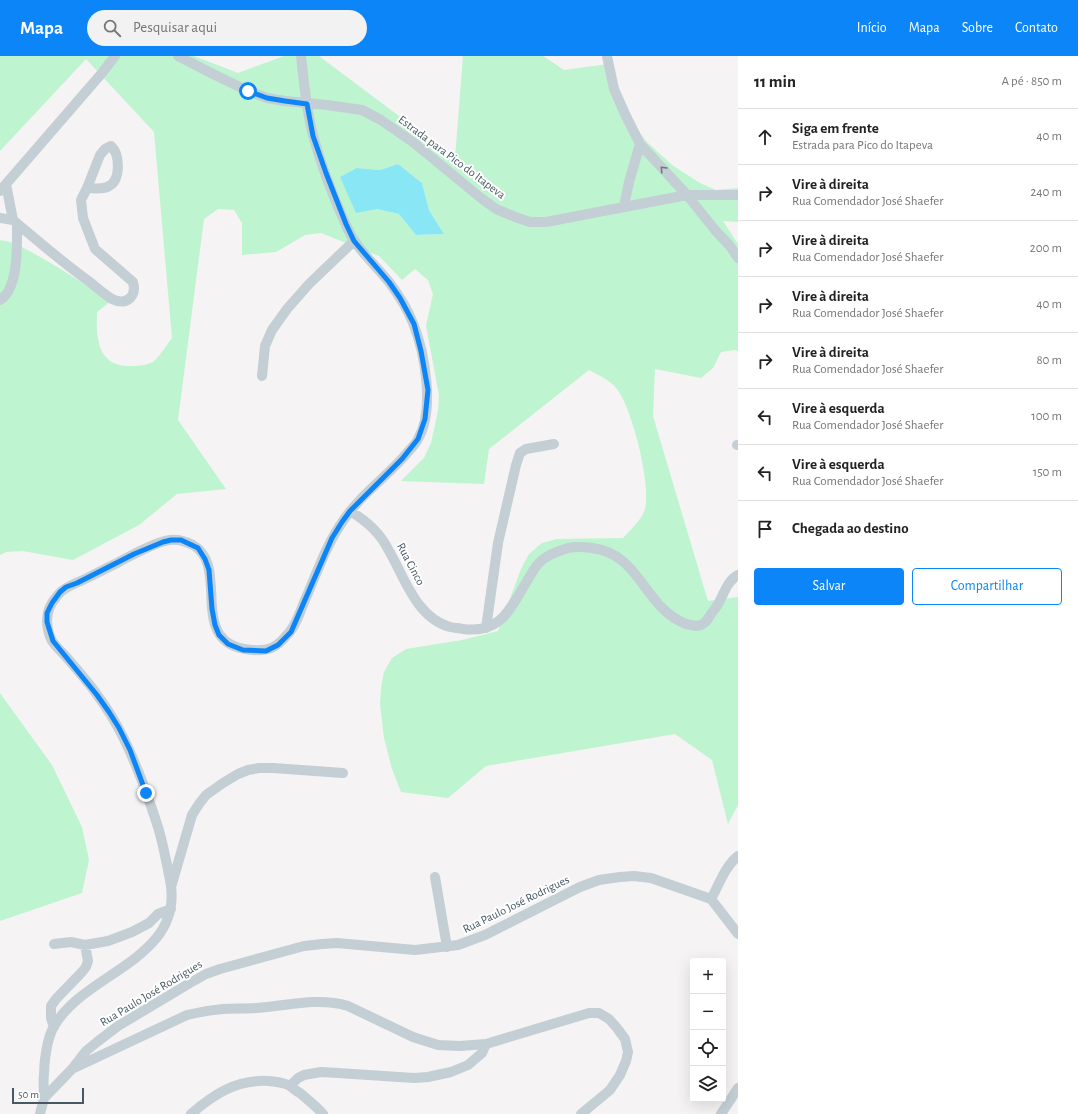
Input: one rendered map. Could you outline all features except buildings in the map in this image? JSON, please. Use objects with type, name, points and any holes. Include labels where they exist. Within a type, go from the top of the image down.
[{"type":"street","points":[[0,300],[8,293],[16,270],[15,222],[3,188],[115,56]]},
{"type":"street","name":"Estrada para Pico do Itapeva","points":[[178,56],[248,91],[267,98],[362,110],[381,120],[414,143],[496,209],[530,222],[546,222],[687,194],[738,196]]},
{"type":"street","points":[[40,1114],[44,1098],[46,1057],[50,1037],[54,1027],[68,1008],[88,990],[141,955],[155,939],[168,919],[171,909],[171,887],[160,834],[130,750],[119,728],[97,695],[53,641],[47,622],[47,613],[52,603],[60,592],[66,587],[77,583],[134,554],[163,542],[181,540],[198,548],[205,559],[209,570],[212,609],[215,625],[219,635],[228,644],[243,650],[266,651],[278,645],[291,632],[332,538],[350,511],[402,459],[418,439],[425,419],[428,390],[421,351],[414,324],[400,298],[389,282],[354,241],[346,224],[313,136],[301,56]]},
{"type":"street","points":[[607,56],[614,89],[640,144],[687,194],[715,230],[730,246],[738,258]]},
{"type":"street","points":[[624,206],[640,144]]},
{"type":"street","points":[[0,218],[15,222],[79,275],[112,299],[126,301],[131,298],[133,294],[133,282],[95,249],[83,218],[81,200],[87,188]]},
{"type":"street","points":[[262,376],[265,346],[272,330],[287,309],[309,284],[354,241]]},
{"type":"street","points":[[486,628],[498,543],[520,453],[526,449],[554,444]]},
{"type":"street","name":"Rua Cinco","points":[[350,511],[372,528],[382,540],[388,548],[411,593],[433,619],[450,627],[468,630],[486,628]]},
{"type":"street","points":[[486,628],[497,623],[512,606],[539,563],[558,551],[570,548],[584,547],[601,549],[618,557],[634,571],[661,608],[678,620],[693,626],[698,626],[705,623],[718,604],[727,586],[732,579],[738,575]]},
{"type":"street","points":[[171,887],[192,815],[206,795],[223,782],[248,770],[259,768],[344,773]]},
{"type":"street","points":[[738,856],[728,866],[712,899],[738,934]]},
{"type":"street","points":[[436,877],[447,947]]},
{"type":"street","name":"Rua Paulo José Rodrigues","points":[[44,1098],[72,1069],[86,1051],[96,1042],[118,1026],[190,983],[206,974],[220,969],[304,946],[322,944],[415,950],[447,947],[464,943],[485,935],[580,887],[599,880],[627,877],[651,878],[712,899]]},
{"type":"street","points":[[54,944],[71,942],[85,945],[108,941],[132,932],[149,923],[161,912],[171,909]]},
{"type":"street","points":[[54,1027],[51,1018],[51,1006],[86,967],[88,961],[85,945]]},
{"type":"street","points":[[72,1069],[187,1015],[224,1009],[256,1009],[318,1002],[337,1003],[348,1006],[413,1037],[438,1045],[460,1046],[486,1044],[589,1012],[599,1013],[609,1019],[617,1028],[625,1039],[628,1052],[620,1075],[610,1090],[582,1114]]},
{"type":"street","points":[[290,1086],[298,1078],[304,1075],[321,1072],[428,1078],[451,1072],[468,1065],[482,1053],[486,1044]]},
{"type":"street","points":[[191,1114],[208,1100],[237,1085],[251,1081],[280,1082],[290,1086],[321,1112]]},
{"type":"street","points":[[721,1114],[738,1088]]},
{"type":"green space","points":[[0,56],[194,56],[238,73],[284,56],[319,56],[455,158],[463,56],[543,56],[564,70],[608,64],[636,128],[647,142],[672,165],[700,183],[716,190],[738,188],[738,222],[723,221],[738,244],[738,351],[721,352],[713,368],[701,378],[655,369],[653,416],[708,601],[738,597],[738,805],[728,824],[712,760],[675,734],[486,766],[448,798],[401,792],[392,769],[384,738],[380,704],[384,672],[392,658],[406,649],[462,640],[498,631],[521,569],[529,554],[542,543],[557,539],[623,538],[643,515],[646,501],[646,486],[640,449],[635,430],[623,399],[611,383],[589,370],[489,449],[484,484],[401,481],[424,458],[431,443],[438,411],[439,395],[426,326],[433,294],[428,280],[415,269],[402,280],[379,256],[321,233],[305,235],[276,252],[242,255],[242,223],[234,210],[218,209],[204,219],[178,420],[226,489],[177,494],[139,525],[73,560],[23,551],[6,552],[0,555],[0,240],[17,245],[27,250],[111,301],[97,312],[98,340],[105,356],[110,361],[118,365],[129,366],[141,366],[153,362],[158,358],[172,338],[154,132],[86,59],[0,151]],"holes":[[[398,164],[422,183],[429,210],[444,234],[416,235],[399,214],[377,209],[357,168],[380,170]]]},
{"type":"green space","points":[[0,693],[52,765],[82,827],[89,860],[82,893],[0,921]]},
{"type":"water","points":[[398,164],[422,183],[429,210],[444,234],[416,235],[399,214],[377,209],[356,213],[340,177],[357,168],[380,170]]},
{"type":"route","points":[[146,793],[130,750],[119,728],[97,695],[53,641],[47,622],[47,613],[60,592],[66,587],[77,583],[134,554],[163,542],[181,540],[198,548],[205,559],[209,570],[212,609],[215,625],[219,635],[228,644],[243,650],[266,651],[278,645],[291,632],[332,538],[342,522],[350,511],[402,459],[418,439],[425,419],[428,390],[421,351],[414,324],[400,298],[389,282],[354,241],[326,173],[313,136],[307,104],[267,98],[248,91]]}]
